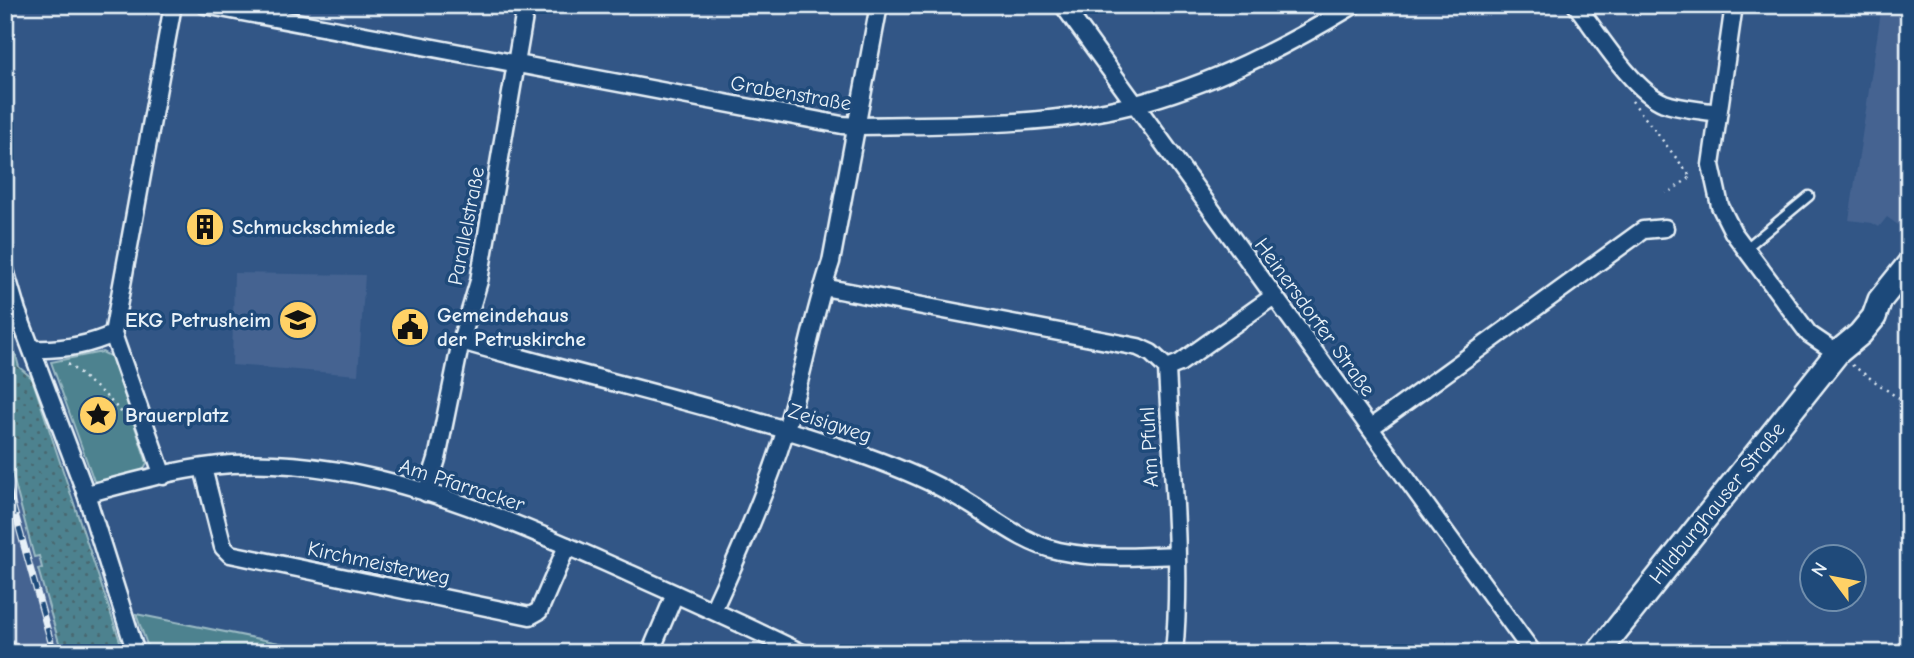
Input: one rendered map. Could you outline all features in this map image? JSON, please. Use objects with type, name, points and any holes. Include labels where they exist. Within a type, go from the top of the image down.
[{"type":"main road","name":"Hildburghauser Straße","points":[[1598,653],[1837,353],[1860,334],[1874,317],[1880,300],[1909,264]]},
{"type":"street","points":[[163,475],[113,334],[173,5]]},
{"type":"street","name":"Grabenstraße","points":[[205,5],[857,126],[1025,122],[1134,104],[1220,75],[1293,43],[1354,5]]},
{"type":"street","name":"Parallelstraße","points":[[426,493],[437,459],[461,341],[479,281],[526,5]]},
{"type":"street","points":[[713,610],[758,509],[786,430],[831,262],[879,5]]},
{"type":"street","name":"Heinersdorfer Straße","points":[[1063,5],[1534,653]]},
{"type":"street","points":[[1576,5],[1638,86],[1667,104],[1718,113]]},
{"type":"street","points":[[1734,5],[1711,165],[1720,206],[1733,232],[1809,334],[1837,353]]},
{"type":"street","points":[[1370,428],[1643,230],[1665,228]]},
{"type":"street","points":[[5,270],[17,311],[86,494],[136,653]]},
{"type":"street","points":[[823,287],[1138,347],[1151,353],[1167,368],[1180,363],[1274,296]]},
{"type":"street","points":[[33,349],[54,350],[90,345],[113,334]]},
{"type":"street","name":"Zeisigweg","points":[[461,341],[786,430],[904,471],[949,492],[1015,534],[1058,551],[1124,557],[1176,555]]},
{"type":"street","name":"Am Pfuhl","points":[[1167,368],[1176,555],[1174,653]]},
{"type":"street","name":"Am Pfarracker","points":[[86,494],[163,475],[230,464],[310,466],[361,475],[491,514],[675,593],[803,653]]},
{"type":"street","name":"Kirchmeisterweg","points":[[204,468],[223,547],[230,554],[530,616],[540,611],[567,546]]},
{"type":"street","points":[[650,653],[675,593]]},
{"type":"lane","points":[[1745,249],[1809,197]]},
{"type":"path","points":[[1627,95],[1691,177],[1666,194]]},
{"type":"path","points":[[1837,353],[1909,406]]},
{"type":"path","points":[[62,359],[107,397],[132,423]]},
{"type":"shaded area","points":[[1882,5],[1909,5],[1909,226],[1905,230],[1887,217],[1879,227],[1872,223],[1849,220]]},
{"type":"shaded area","name":"EKG Petrusheim","points":[[234,273],[365,275],[358,375],[232,365]]},
{"type":"shaded area","points":[[5,446],[34,557],[39,556],[42,568],[38,570],[62,653],[5,653]]},
{"type":"green space","points":[[5,300],[16,339],[12,341],[19,367],[32,378],[124,653],[62,653],[38,569],[42,568],[39,556],[34,557],[5,446]]},
{"type":"green space","points":[[102,352],[112,357],[147,463],[140,475],[102,483],[94,481],[51,362]]},
{"type":"green space","points":[[136,614],[329,653],[150,653]]},
{"type":"tram line","points":[[5,623],[16,653]]},
{"type":"railway","points":[[5,478],[54,653]]},
{"type":"place","name":"Schmuckschmiede","points":[[205,227]]},
{"type":"place","name":"EKG Petrusheim","points":[[298,320]]},
{"type":"place","name":"Gemeindehaus der Petruskirche","points":[[410,327]]},
{"type":"place","name":"Brauerplatz","points":[[98,415]]}]
